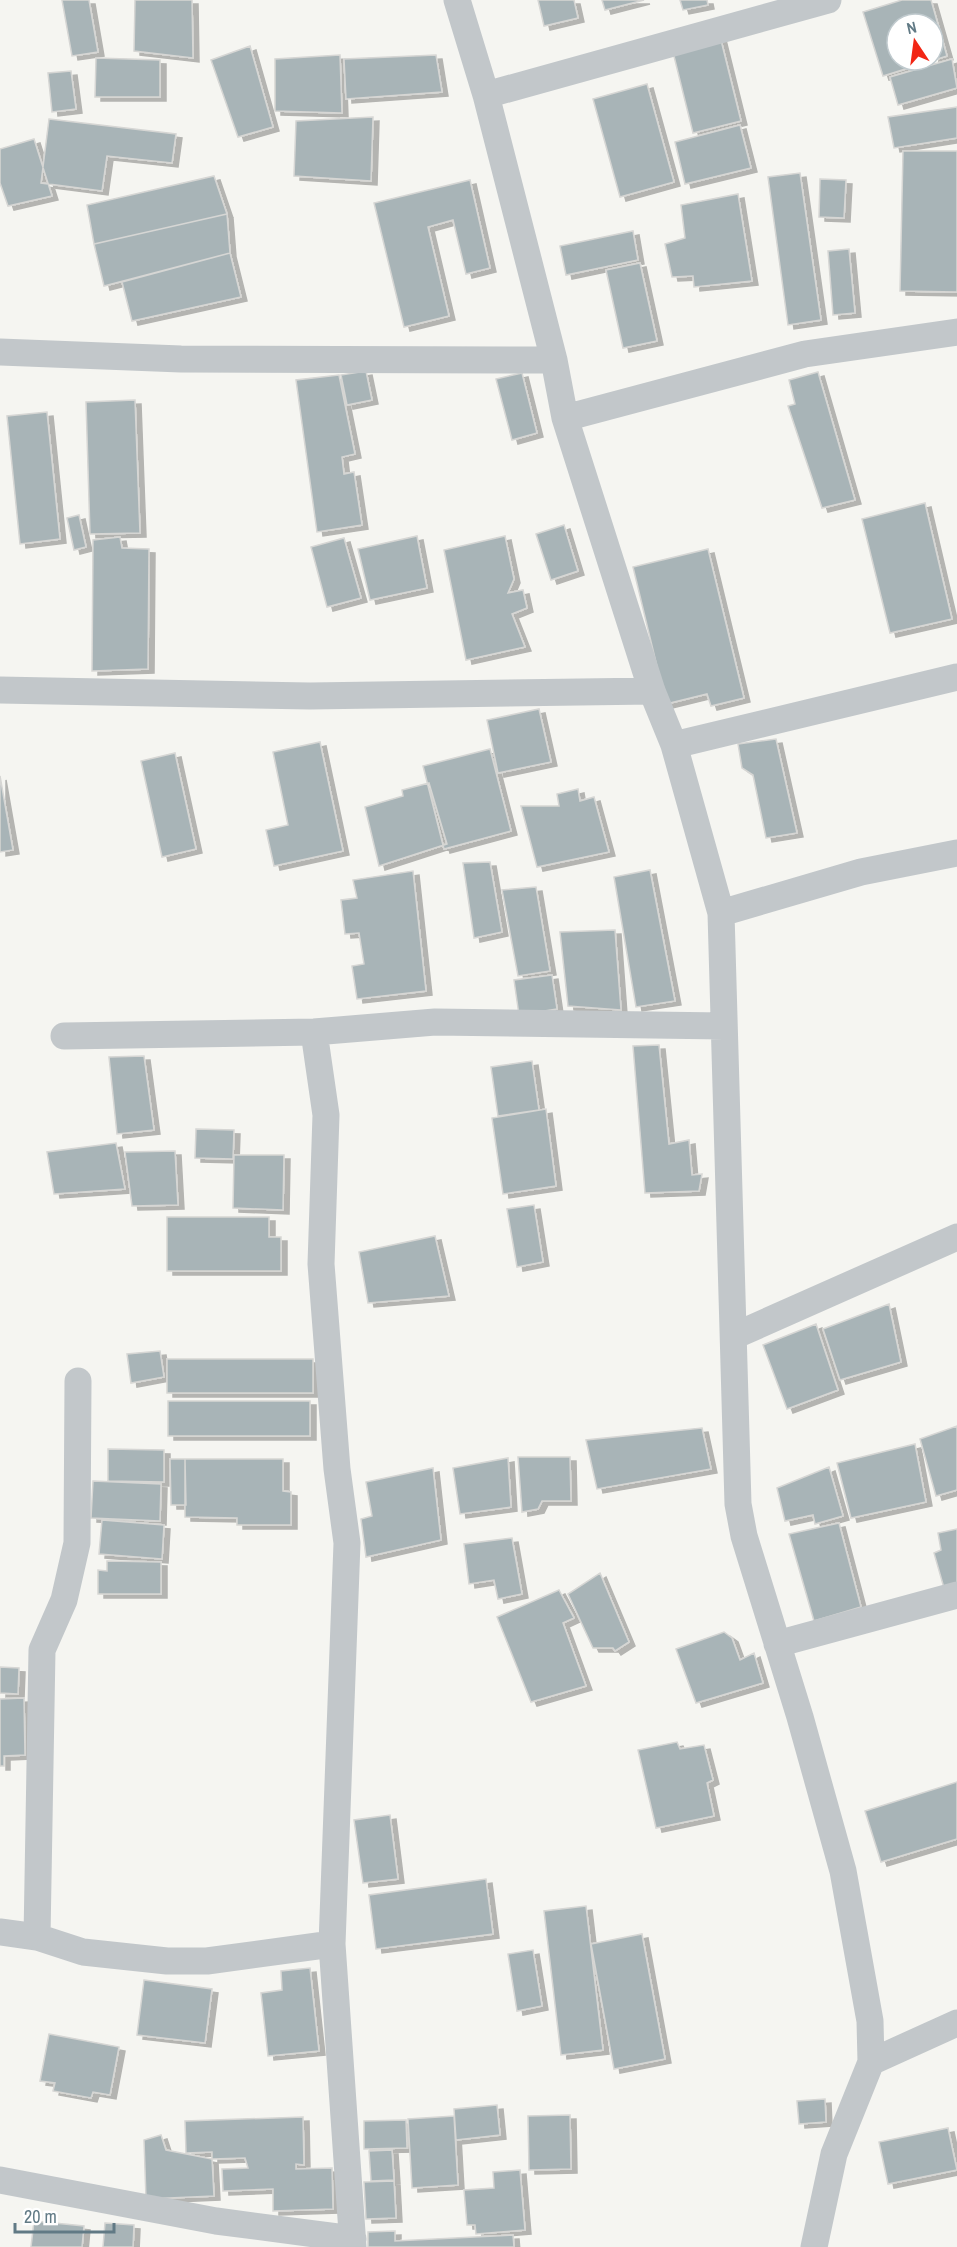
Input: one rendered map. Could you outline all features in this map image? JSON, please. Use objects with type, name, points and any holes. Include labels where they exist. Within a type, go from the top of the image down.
[{"type":"street","points":[[458,0],[486,95],[554,360],[565,418],[652,691],[674,745],[721,913],[738,1503],[744,1536],[843,1871],[870,2021],[871,2062],[834,2154],[814,2247]]},
{"type":"street","points":[[486,95],[828,0]]},
{"type":"street","points":[[565,418],[805,354],[957,332]]},
{"type":"street","points":[[0,352],[181,359],[554,360]]},
{"type":"street","points":[[674,745],[957,677]]},
{"type":"street","points":[[0,690],[310,696],[652,691]]},
{"type":"street","points":[[721,913],[861,872],[957,853]]},
{"type":"street","points":[[64,1036],[314,1032],[435,1022],[724,1026]]},
{"type":"street","points":[[0,2180],[216,2221],[353,2243],[332,1944],[347,1543],[337,1469],[321,1264],[326,1115],[314,1032]]},
{"type":"street","points":[[734,1336],[957,1237]]},
{"type":"street","points":[[37,1937],[42,1650],[64,1600],[77,1543],[78,1381]]},
{"type":"street","points":[[777,1644],[957,1595]]},
{"type":"street","points":[[0,1932],[37,1937],[83,1952],[167,1962],[207,1961],[332,1944]]},
{"type":"street","points":[[871,2062],[957,2023]]},
{"type":"building","points":[[62,0],[89,0],[98,52],[72,56]]},
{"type":"building","points":[[135,0],[192,0],[193,58],[134,51]]},
{"type":"building","points":[[538,0],[574,0],[578,18],[544,26]]},
{"type":"building","points":[[602,0],[644,0],[605,10]]},
{"type":"building","points":[[680,0],[707,0],[708,5],[683,10]]},
{"type":"building","points":[[902,0],[931,0],[934,12],[885,12],[885,72],[896,72],[883,76],[863,12]]},
{"type":"building","points":[[718,28],[741,121],[693,133],[670,40]]},
{"type":"building","points":[[250,46],[273,127],[238,137],[211,60]]},
{"type":"building","points":[[340,55],[342,113],[275,111],[275,59]]},
{"type":"building","points":[[436,55],[442,92],[346,99],[344,59]]},
{"type":"building","points":[[96,58],[160,60],[160,97],[95,97]]},
{"type":"building","points":[[952,59],[957,88],[898,105],[890,77],[907,72],[945,72],[945,61]]},
{"type":"building","points":[[71,71],[76,109],[52,112],[48,73]]},
{"type":"building","points":[[647,84],[674,182],[620,197],[593,99]]},
{"type":"building","points":[[957,107],[957,138],[894,148],[888,117]]},
{"type":"building","points":[[373,117],[371,181],[294,176],[296,121]]},
{"type":"building","points":[[49,119],[176,134],[172,163],[107,156],[102,191],[41,183]]},
{"type":"building","points":[[740,125],[751,168],[685,184],[675,142]]},
{"type":"building","points":[[34,139],[52,196],[8,206],[0,183],[0,149]]},
{"type":"building","points":[[903,151],[957,151],[957,292],[900,291]]},
{"type":"building","points":[[800,173],[821,320],[788,325],[768,177]]},
{"type":"building","points":[[214,176],[227,214],[94,244],[87,205]]},
{"type":"building","points":[[820,179],[846,180],[844,218],[819,217]]},
{"type":"building","points":[[470,180],[490,268],[466,274],[453,220],[428,227],[449,316],[404,327],[374,203]]},
{"type":"building","points":[[738,194],[752,281],[694,287],[693,276],[672,277],[665,244],[685,238],[681,205]]},
{"type":"building","points":[[227,214],[230,253],[104,286],[94,244]]},
{"type":"building","points":[[633,231],[638,260],[566,275],[560,246]]},
{"type":"building","points":[[849,249],[855,313],[833,315],[828,251]]},
{"type":"building","points":[[230,253],[241,297],[132,321],[122,282]]},
{"type":"building","points":[[640,263],[657,341],[623,348],[606,270]]},
{"type":"building","points":[[366,371],[372,400],[347,405],[341,375]]},
{"type":"building","points":[[818,372],[855,500],[822,508],[788,406],[795,404],[789,380]]},
{"type":"building","points":[[522,373],[537,433],[512,440],[496,379]]},
{"type":"building","points":[[339,375],[355,454],[342,457],[344,474],[354,472],[362,525],[317,532],[296,380]]},
{"type":"building","points":[[135,400],[140,533],[90,534],[86,402]]},
{"type":"building","points":[[47,412],[60,539],[20,544],[7,416]]},
{"type":"building","points":[[925,503],[952,619],[890,633],[862,519]]},
{"type":"building","points":[[79,515],[86,547],[74,550],[67,518]]},
{"type":"building","points":[[564,525],[578,571],[551,580],[536,534]]},
{"type":"building","points":[[417,536],[427,588],[370,600],[358,549]]},
{"type":"building","points":[[505,536],[514,579],[508,593],[523,590],[527,608],[512,614],[525,647],[466,660],[444,550]]},
{"type":"building","points":[[120,537],[122,548],[149,549],[148,669],[92,671],[93,540]]},
{"type":"building","points":[[344,538],[361,598],[327,607],[311,547]]},
{"type":"building","points":[[708,549],[744,698],[711,706],[707,694],[666,704],[633,567]]},
{"type":"building","points":[[539,709],[551,762],[498,773],[487,720]]},
{"type":"building","points":[[776,739],[797,833],[766,838],[753,775],[742,768],[738,744]]},
{"type":"building","points":[[320,742],[343,851],[274,866],[266,830],[288,825],[273,752]]},
{"type":"building","points":[[490,749],[511,831],[444,849],[423,766]]},
{"type":"building","points":[[175,753],[196,849],[162,857],[141,761]]},
{"type":"building","points":[[0,776],[13,850],[0,852]]},
{"type":"building","points":[[429,783],[447,844],[379,866],[365,807],[403,796],[402,790]]},
{"type":"building","points":[[578,789],[580,801],[594,797],[609,852],[537,867],[521,806],[559,806],[557,794]]},
{"type":"building","points":[[490,862],[502,932],[474,938],[463,863]]},
{"type":"building","points":[[650,870],[675,1001],[636,1007],[614,877]]},
{"type":"building","points":[[413,871],[426,991],[357,999],[352,966],[364,964],[359,933],[345,934],[341,900],[357,898],[353,880]]},
{"type":"building","points":[[536,887],[550,971],[518,976],[502,890]]},
{"type":"building","points":[[615,930],[621,1010],[568,1006],[560,932]]},
{"type":"building","points":[[552,975],[557,1009],[519,1015],[514,980]]},
{"type":"building","points":[[659,1045],[669,1144],[689,1140],[692,1175],[702,1174],[699,1191],[645,1193],[633,1046]]},
{"type":"building","points":[[144,1056],[154,1130],[117,1134],[109,1057]]},
{"type":"building","points":[[532,1061],[539,1110],[498,1116],[491,1067]]},
{"type":"building","points":[[546,1109],[556,1186],[503,1194],[492,1118]]},
{"type":"building","points":[[196,1129],[234,1130],[233,1159],[195,1158]]},
{"type":"building","points":[[116,1143],[125,1189],[54,1194],[47,1152]]},
{"type":"building","points":[[175,1151],[178,1205],[132,1206],[125,1152]]},
{"type":"building","points":[[234,1155],[284,1155],[283,1210],[233,1208]]},
{"type":"building","points":[[534,1205],[543,1262],[517,1267],[507,1209]]},
{"type":"building","points":[[167,1217],[269,1217],[269,1237],[281,1237],[281,1271],[167,1271]]},
{"type":"building","points":[[435,1236],[449,1296],[368,1303],[359,1252]]},
{"type":"building","points":[[889,1304],[901,1362],[840,1380],[823,1329]]},
{"type":"building","points":[[816,1324],[838,1390],[787,1409],[763,1345]]},
{"type":"building","points":[[160,1351],[164,1377],[131,1383],[127,1354]]},
{"type":"building","points":[[167,1359],[313,1359],[313,1393],[167,1393]]},
{"type":"building","points":[[168,1401],[310,1401],[310,1436],[168,1436]]},
{"type":"building","points":[[957,1426],[957,1490],[936,1496],[920,1439]]},
{"type":"building","points":[[702,1428],[711,1469],[597,1489],[586,1440]]},
{"type":"building","points":[[915,1444],[926,1502],[851,1518],[837,1463]]},
{"type":"building","points":[[108,1449],[164,1450],[164,1482],[108,1481]]},
{"type":"building","points":[[518,1457],[570,1457],[571,1501],[542,1501],[538,1509],[522,1512]]},
{"type":"building","points":[[508,1458],[511,1507],[460,1514],[453,1468]]},
{"type":"building","points":[[170,1459],[185,1459],[186,1505],[171,1505]]},
{"type":"building","points":[[185,1459],[283,1459],[283,1491],[291,1492],[291,1525],[237,1525],[237,1518],[185,1517]]},
{"type":"building","points":[[829,1467],[843,1516],[815,1524],[813,1515],[785,1521],[777,1488]]},
{"type":"building","points":[[433,1468],[441,1540],[366,1557],[361,1519],[372,1516],[366,1482]]},
{"type":"building","points":[[93,1481],[161,1484],[160,1521],[91,1518]]},
{"type":"building","points":[[102,1520],[164,1525],[162,1559],[99,1554]]},
{"type":"building","points":[[839,1523],[861,1607],[814,1621],[789,1534]]},
{"type":"building","points":[[957,1529],[957,1583],[944,1588],[934,1553],[941,1550],[938,1533]]},
{"type":"building","points":[[512,1538],[522,1594],[498,1599],[494,1580],[469,1584],[464,1544]]},
{"type":"building","points":[[107,1561],[161,1562],[161,1594],[98,1594],[98,1570],[107,1571]]},
{"type":"building","points":[[600,1573],[629,1642],[615,1651],[613,1648],[593,1648],[568,1594]]},
{"type":"building","points":[[559,1590],[574,1618],[563,1623],[586,1686],[531,1702],[497,1617]]},
{"type":"building","points":[[724,1632],[732,1638],[740,1660],[754,1653],[763,1683],[696,1703],[676,1649]]},
{"type":"building","points":[[0,1667],[19,1668],[18,1694],[0,1693]]},
{"type":"building","points":[[24,1698],[25,1755],[4,1756],[4,1766],[0,1766],[0,1699]]},
{"type":"building","points":[[677,1742],[680,1749],[704,1745],[713,1780],[707,1783],[714,1816],[656,1828],[638,1750]]},
{"type":"building","points":[[957,1782],[957,1839],[881,1862],[865,1811]]},
{"type":"building","points":[[390,1815],[398,1879],[363,1883],[354,1820]]},
{"type":"building","points":[[486,1879],[493,1934],[376,1949],[369,1895]]},
{"type":"building","points":[[586,1906],[603,2050],[561,2055],[544,1911]]},
{"type":"building","points":[[642,1934],[665,2059],[614,2069],[591,1944]]},
{"type":"building","points":[[533,1950],[542,2006],[517,2011],[508,1954]]},
{"type":"building","points":[[310,1968],[319,2051],[268,2056],[261,1993],[282,1990],[281,1971]]},
{"type":"building","points":[[144,1980],[212,1989],[205,2043],[137,2035]]},
{"type":"building","points":[[49,2034],[119,2047],[110,2095],[93,2092],[91,2098],[53,2091],[55,2083],[40,2081]]},
{"type":"building","points":[[825,2099],[826,2122],[799,2124],[797,2101]]},
{"type":"building","points":[[497,2105],[500,2135],[456,2140],[454,2109]]},
{"type":"building","points":[[570,2115],[571,2169],[529,2170],[528,2116]]},
{"type":"building","points":[[454,2116],[458,2185],[412,2188],[408,2119]]},
{"type":"building","points":[[303,2117],[304,2165],[296,2164],[296,2169],[332,2168],[333,2209],[273,2211],[273,2189],[223,2191],[222,2169],[248,2168],[245,2158],[212,2159],[212,2152],[186,2153],[185,2121]]},
{"type":"building","points":[[406,2120],[407,2148],[364,2149],[364,2121]]},
{"type":"building","points":[[948,2128],[957,2170],[888,2184],[879,2142]]},
{"type":"building","points":[[161,2135],[166,2150],[212,2159],[214,2196],[146,2199],[144,2140]]},
{"type":"building","points":[[392,2150],[394,2180],[371,2181],[369,2151]]},
{"type":"building","points":[[520,2170],[525,2230],[476,2234],[475,2225],[467,2225],[464,2190],[494,2188],[493,2172]]},
{"type":"building","points":[[394,2181],[396,2218],[366,2219],[364,2182]]},
{"type":"building","points":[[34,2221],[84,2226],[82,2247],[31,2247]]},
{"type":"building","points":[[105,2223],[134,2225],[133,2247],[103,2247]]},
{"type":"building","points":[[395,2231],[395,2241],[513,2235],[514,2247],[368,2247],[368,2232]]}]
